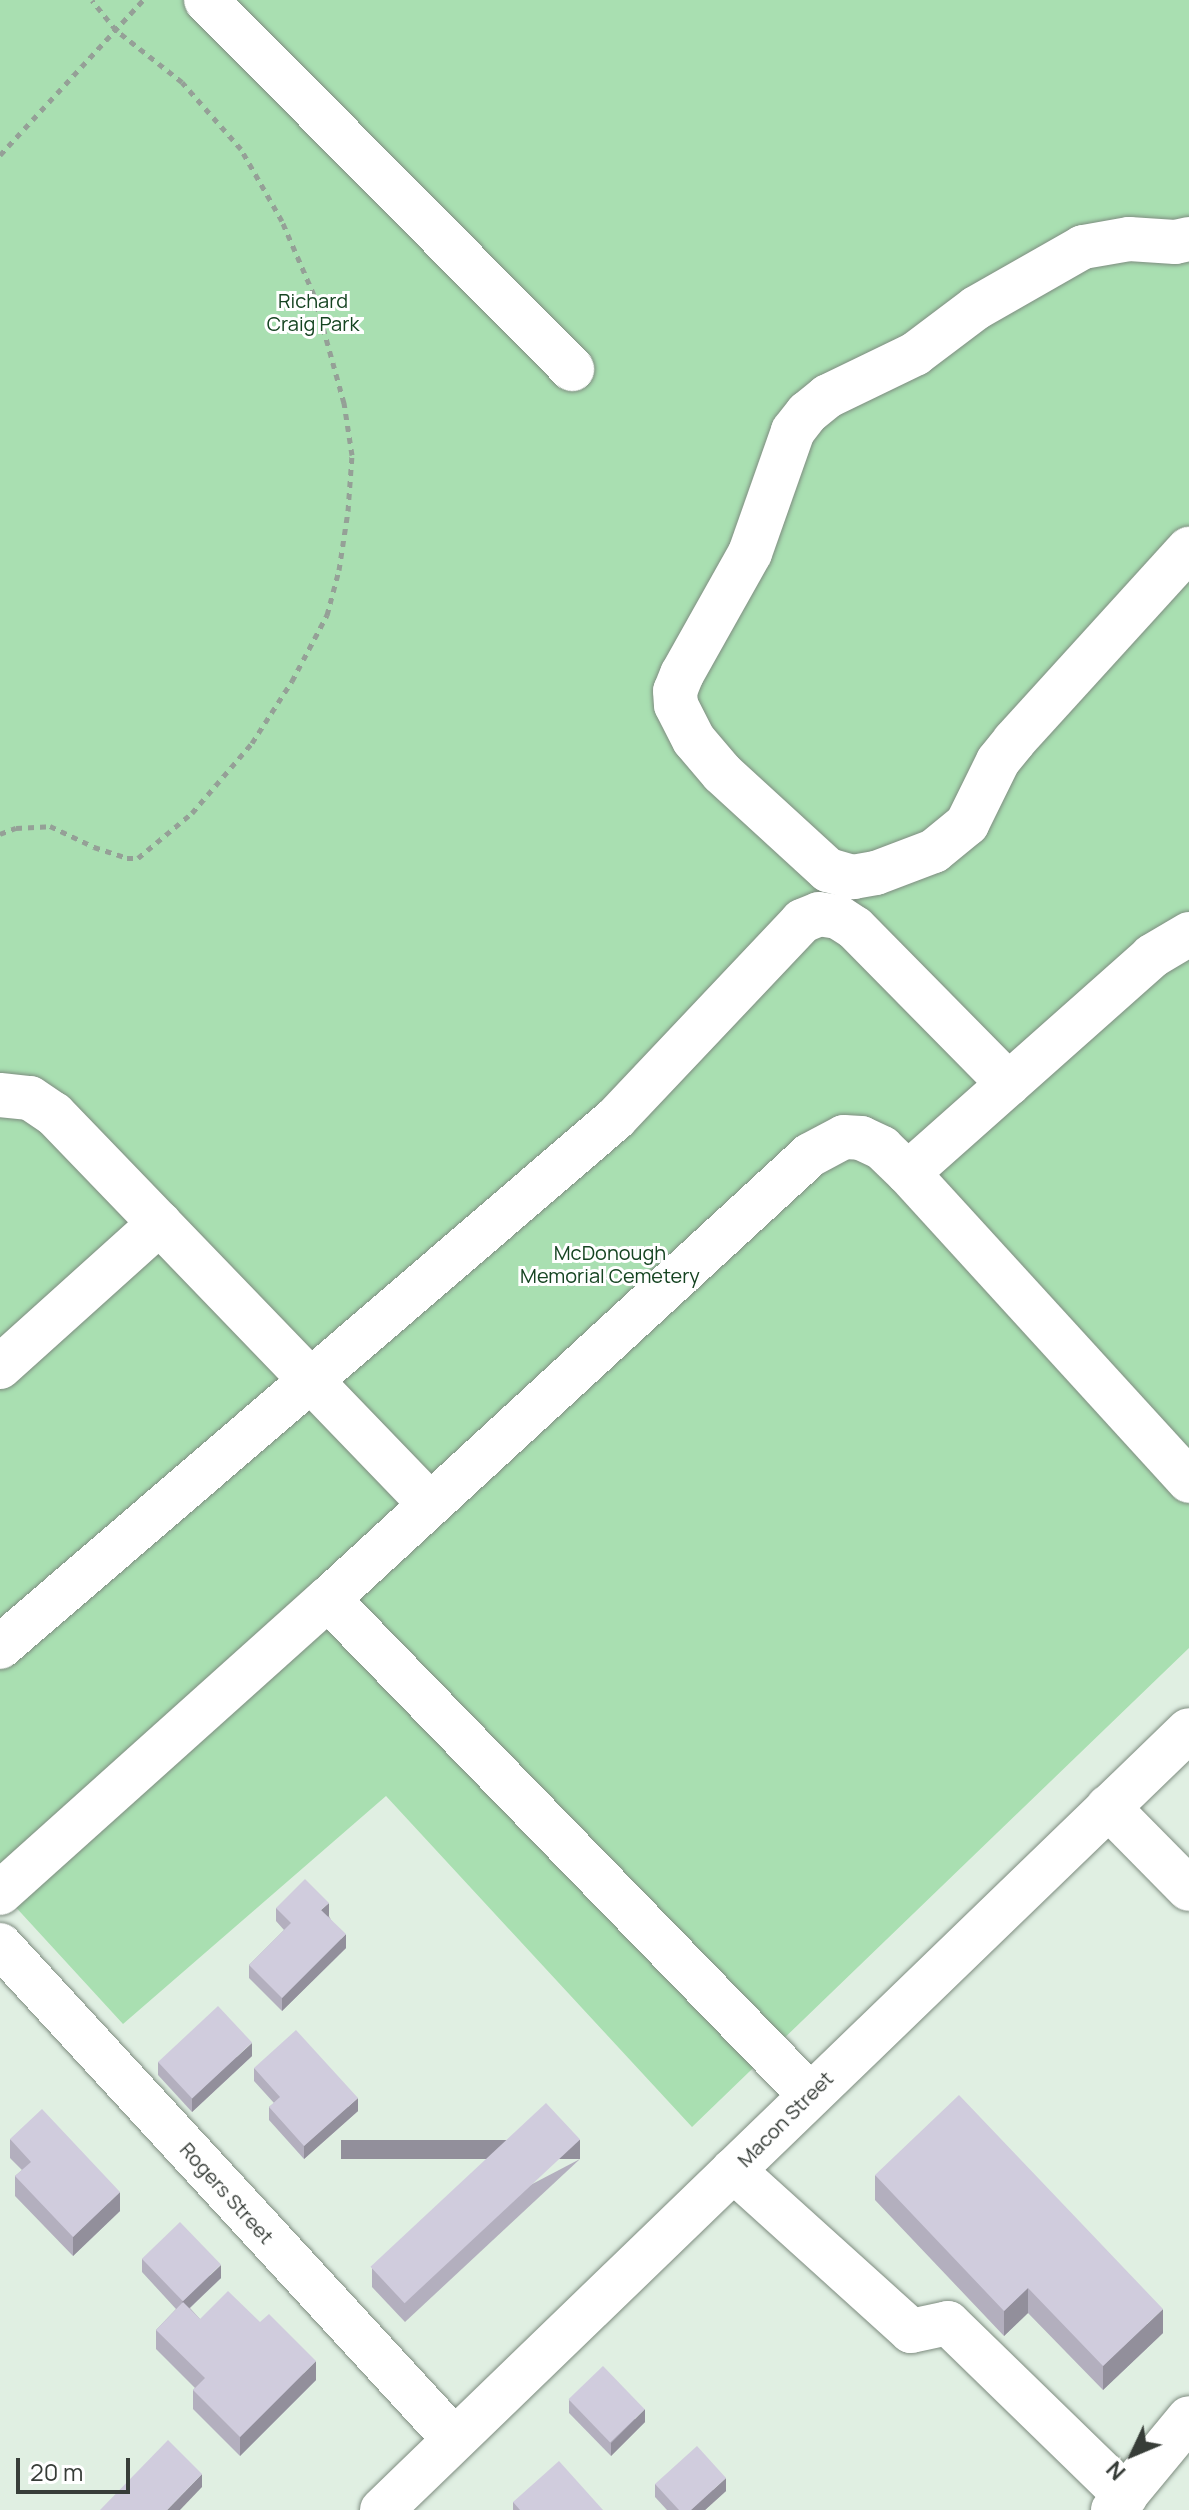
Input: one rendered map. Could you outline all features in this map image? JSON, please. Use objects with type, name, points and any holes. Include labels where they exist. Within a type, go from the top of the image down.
[{"type":"street","points":[[206,0],[572,369]]},
{"type":"street","points":[[1189,239],[1175,242],[1129,239],[1083,247],[976,308],[895,366],[828,396],[807,413],[793,431],[761,528],[682,674],[675,691],[676,705],[694,740],[722,773],[828,870],[853,877],[876,873],[934,851],[967,824],[998,761],[1014,741],[1189,549]]},
{"type":"street","points":[[819,914],[828,870]]},
{"type":"street","points":[[0,1647],[616,1118],[802,921],[819,914],[838,917],[855,928],[1009,1084]]},
{"type":"street","points":[[908,1173],[1152,956],[1189,934]]},
{"type":"street","points":[[0,1095],[30,1098],[54,1114],[313,1379],[430,1504]]},
{"type":"street","points":[[0,1893],[328,1599],[810,1155],[844,1137],[861,1138],[882,1148],[908,1173],[1189,1481]]},
{"type":"street","points":[[0,1367],[160,1223]]},
{"type":"street","points":[[328,1599],[809,2094]]},
{"type":"street","name":"Macon Street","points":[[382,2510],[1189,1730]]},
{"type":"street","points":[[1108,1807],[1189,1889]]},
{"type":"street","name":"Rogers Street","points":[[0,1945],[454,2439]]},
{"type":"street","points":[[733,2170],[911,2331],[948,2323],[1120,2503],[1189,2418]]},
{"type":"path","points":[[0,834],[16,828],[50,826],[127,858],[138,858],[192,813],[252,743],[292,681],[327,615],[339,570],[352,455],[344,403],[314,295],[282,221],[241,149],[182,82],[116,30],[92,0]]},
{"type":"path","points":[[0,155],[143,0]]},
{"type":"green space","name":"McDonough Memorial Cemetery","points":[[0,0],[1189,0],[1189,1648],[692,2127],[386,1796],[123,2024],[0,1890]]},
{"type":"building","points":[[305,1879],[329,1903],[321,1910],[346,1934],[282,1998],[249,1965],[291,1923],[276,1908]]},
{"type":"building","points":[[218,2006],[252,2043],[192,2098],[158,2062]]},
{"type":"building","points":[[296,2030],[358,2098],[304,2146],[269,2107],[280,2097],[254,2068]]},
{"type":"building","points":[[959,2095],[1163,2309],[1103,2366],[1028,2288],[1004,2311],[875,2175]]},
{"type":"building","points":[[546,2103],[580,2140],[405,2303],[370,2267]]},
{"type":"building","points":[[42,2109],[120,2192],[73,2237],[15,2176],[31,2162],[10,2139]]},
{"type":"building","points":[[180,2222],[221,2264],[183,2301],[142,2259]]},
{"type":"building","points":[[228,2291],[260,2322],[269,2314],[316,2361],[240,2437],[193,2390],[205,2378],[156,2330],[183,2302],[200,2319]]},
{"type":"building","points":[[603,2366],[645,2409],[610,2443],[568,2399]]},
{"type":"building","points":[[168,2440],[202,2474],[167,2510],[100,2510]]},
{"type":"building","points":[[697,2446],[726,2478],[691,2510],[679,2510],[655,2484]]},
{"type":"building","points":[[559,2461],[603,2510],[520,2510],[513,2502]]},
{"type":"park label","name":"Richard Craig Park","points":[[313,312]]}]
